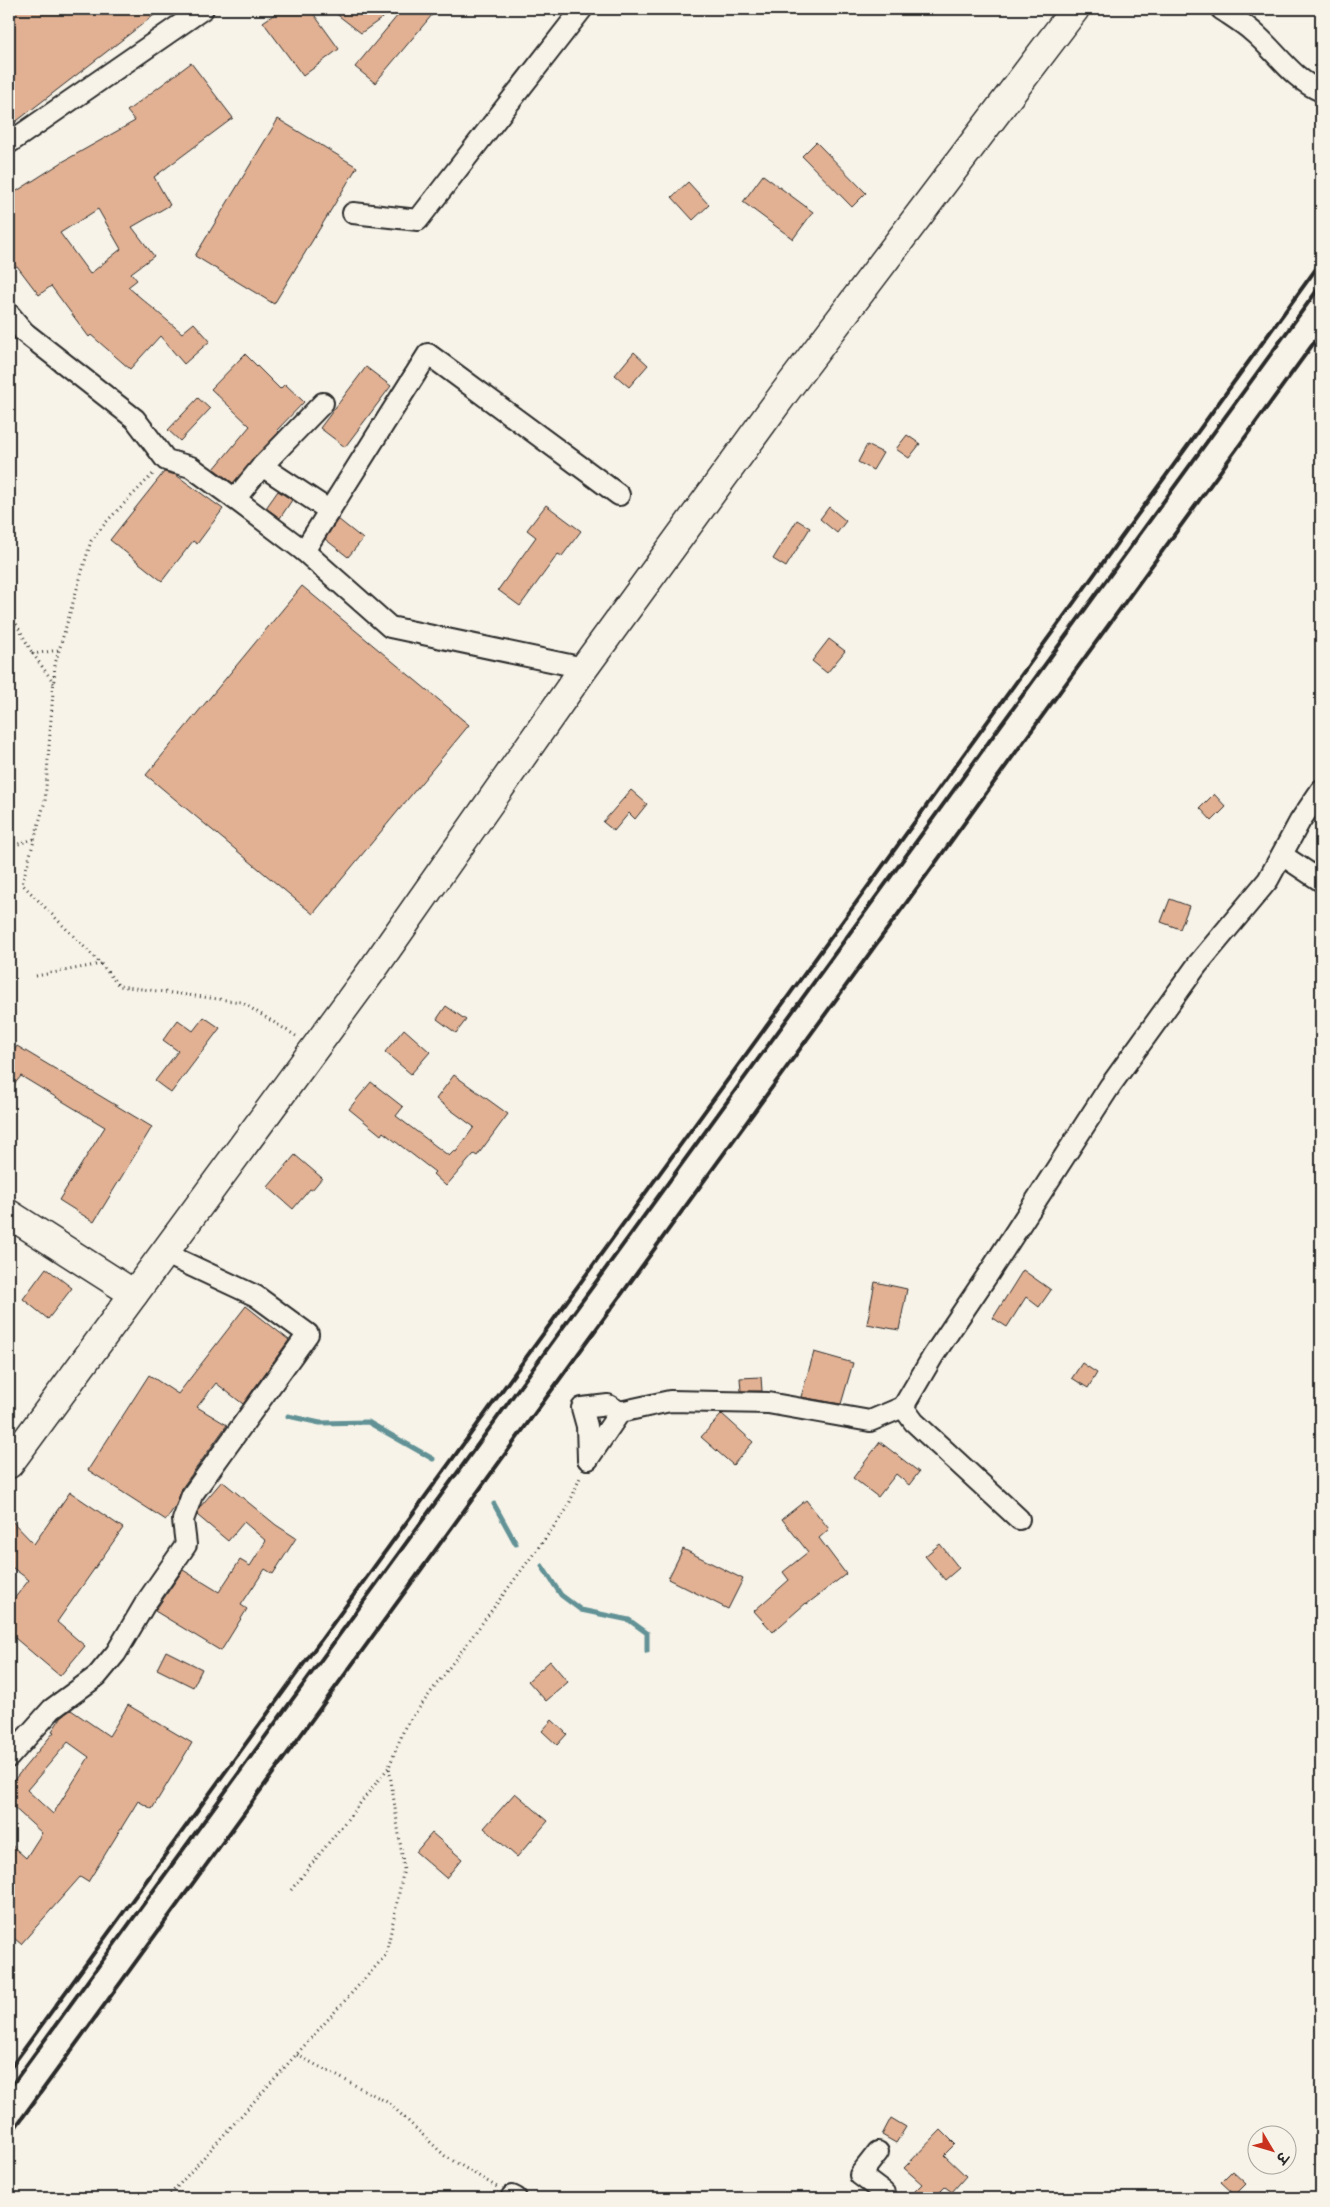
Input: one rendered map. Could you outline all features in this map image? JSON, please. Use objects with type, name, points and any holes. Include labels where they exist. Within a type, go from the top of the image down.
[{"type":"main road","points":[[9,1464],[379,961],[584,668],[785,392],[1075,9]]},
{"type":"main road","points":[[9,1214],[134,1294]]},
{"type":"street","points":[[9,143],[203,9]]},
{"type":"street","points":[[353,213],[418,220],[582,9]]},
{"type":"street","points":[[1221,9],[1253,31],[1292,72],[1312,87],[1321,91]]},
{"type":"street","points":[[9,314],[24,332],[135,420],[166,460],[191,467],[235,499],[304,551],[390,627],[584,668]]},
{"type":"street","points":[[304,551],[428,354],[619,495]]},
{"type":"street","points":[[235,499],[262,466],[323,403]]},
{"type":"street","points":[[262,466],[330,511]]},
{"type":"street","points":[[588,1459],[587,1426],[582,1408],[608,1406],[620,1412],[670,1401],[768,1403],[870,1420],[903,1407],[933,1356],[1110,1086],[1198,964],[1268,880],[1300,821],[1321,790]]},
{"type":"street","points":[[1282,855],[1321,881]]},
{"type":"street","points":[[9,1757],[52,1709],[97,1676],[116,1653],[145,1604],[186,1545],[183,1520],[192,1494],[308,1334],[256,1296],[164,1253]]},
{"type":"street","points":[[903,1407],[914,1422],[1019,1519]]},
{"type":"street","points":[[588,1459],[620,1412]]},
{"type":"street","points":[[878,2152],[860,2175],[884,2193],[881,2198]]},
{"type":"path","points":[[166,460],[108,520],[91,541],[55,664],[45,801],[22,884],[101,964],[119,986],[241,1002],[316,1048]]},
{"type":"path","points":[[9,611],[33,654],[54,684]]},
{"type":"path","points":[[33,654],[59,650]]},
{"type":"path","points":[[9,847],[35,838]]},
{"type":"path","points":[[36,976],[101,964]]},
{"type":"path","points":[[291,1890],[389,1767],[405,1727],[567,1509],[588,1459]]},
{"type":"path","points":[[167,2198],[386,1955],[404,1869],[389,1767]]},
{"type":"path","points":[[297,2055],[389,2103],[445,2156],[514,2197]]},
{"type":"building","points":[[9,9],[162,9],[9,127]]},
{"type":"building","points":[[282,9],[310,9],[339,49],[303,76],[263,22]]},
{"type":"building","points":[[330,9],[395,9],[361,33]]},
{"type":"building","points":[[403,9],[437,9],[375,83],[355,67]]},
{"type":"building","points":[[191,63],[233,118],[154,177],[170,205],[132,227],[154,256],[131,273],[137,280],[128,287],[182,333],[194,323],[210,341],[184,364],[160,336],[130,369],[91,335],[89,337],[51,286],[39,295],[17,266],[15,267],[9,259],[9,196],[64,161],[135,121],[127,111]],"holes":[[[98,209],[121,249],[90,274],[60,233]]]},
{"type":"building","points":[[278,119],[357,167],[274,304],[195,256]]},
{"type":"building","points":[[816,142],[866,193],[852,207],[802,156]]},
{"type":"building","points":[[763,175],[813,212],[793,239],[743,202]]},
{"type":"building","points":[[688,182],[709,205],[693,220],[672,197]]},
{"type":"building","points":[[634,352],[648,365],[629,387],[615,375]]},
{"type":"building","points":[[245,354],[280,389],[285,384],[304,402],[277,430],[279,432],[233,483],[214,469],[250,426],[211,389]]},
{"type":"building","points":[[366,367],[391,386],[345,447],[320,428]]},
{"type":"building","points":[[198,398],[210,409],[180,441],[168,430]]},
{"type":"building","points":[[907,435],[920,444],[909,458],[896,449]]},
{"type":"building","points":[[867,445],[883,453],[873,470],[858,462]]},
{"type":"building","points":[[164,472],[176,475],[223,509],[197,544],[193,541],[162,581],[110,540]]},
{"type":"building","points":[[278,491],[292,500],[280,518],[266,508]]},
{"type":"building","points":[[546,505],[581,531],[562,556],[558,554],[520,606],[498,590],[536,537],[527,530]]},
{"type":"building","points":[[829,507],[846,521],[837,533],[820,519]]},
{"type":"building","points":[[338,519],[363,539],[348,557],[325,539]]},
{"type":"building","points":[[797,520],[810,528],[786,567],[773,559]]},
{"type":"building","points":[[302,586],[469,725],[313,914],[146,775]]},
{"type":"building","points":[[829,639],[845,651],[827,673],[812,661]]},
{"type":"building","points":[[631,790],[647,804],[635,819],[629,813],[614,831],[603,822]]},
{"type":"building","points":[[1214,794],[1226,807],[1212,821],[1200,808]]},
{"type":"building","points":[[1170,899],[1189,906],[1180,929],[1161,922]]},
{"type":"building","points":[[446,1006],[466,1020],[456,1033],[437,1019]]},
{"type":"building","points":[[204,1017],[220,1028],[171,1093],[155,1081],[178,1051],[163,1040],[178,1020],[193,1031]]},
{"type":"building","points":[[404,1029],[430,1052],[411,1074],[385,1052]]},
{"type":"building","points":[[17,1046],[152,1127],[94,1222],[59,1200],[105,1127],[21,1076],[9,1091],[9,1059]]},
{"type":"building","points":[[454,1075],[508,1114],[477,1156],[474,1154],[446,1186],[433,1174],[435,1172],[383,1132],[381,1135],[349,1109],[371,1082],[403,1107],[396,1116],[449,1156],[454,1151],[456,1152],[474,1127],[436,1099]]},
{"type":"building","points":[[295,1155],[322,1178],[293,1209],[268,1187]]},
{"type":"building","points":[[46,1268],[72,1288],[48,1319],[23,1299]]},
{"type":"building","points":[[1023,1270],[1051,1290],[1039,1307],[1026,1297],[1007,1327],[993,1318]]},
{"type":"building","points":[[875,1282],[907,1289],[899,1330],[867,1324]]},
{"type":"building","points":[[246,1306],[289,1340],[243,1404],[216,1383],[197,1407],[227,1425],[182,1488],[176,1505],[166,1520],[88,1470],[149,1375],[178,1394]]},
{"type":"building","points":[[814,1352],[853,1363],[841,1404],[801,1397]]},
{"type":"building","points":[[1082,1363],[1097,1373],[1088,1388],[1072,1378]]},
{"type":"building","points":[[761,1377],[762,1391],[741,1391],[740,1378]]},
{"type":"building","points":[[722,1414],[753,1442],[733,1465],[701,1437]]},
{"type":"building","points":[[880,1442],[919,1472],[909,1485],[896,1474],[878,1497],[853,1478]]},
{"type":"building","points":[[222,1481],[276,1525],[296,1538],[273,1574],[265,1569],[241,1605],[247,1609],[221,1651],[155,1611],[183,1570],[219,1592],[240,1560],[250,1566],[266,1541],[244,1522],[228,1541],[197,1515],[200,1507]]},
{"type":"building","points":[[70,1492],[123,1528],[57,1622],[85,1646],[60,1676],[9,1633],[9,1605],[29,1580],[9,1565],[9,1518],[34,1544]]},
{"type":"building","points":[[806,1500],[829,1529],[819,1538],[846,1574],[806,1603],[773,1632],[754,1611],[789,1580],[783,1572],[808,1552],[782,1519]]},
{"type":"building","points":[[940,1544],[959,1568],[945,1580],[925,1556]]},
{"type":"building","points":[[683,1549],[743,1579],[728,1609],[668,1579]]},
{"type":"building","points":[[166,1651],[202,1669],[193,1687],[157,1669]]},
{"type":"building","points":[[550,1661],[568,1682],[546,1701],[528,1681]]},
{"type":"building","points":[[128,1705],[192,1743],[152,1809],[138,1801],[88,1882],[80,1877],[21,1944],[9,1934],[9,1843],[26,1858],[42,1833],[9,1803],[9,1786],[54,1732],[52,1731],[62,1716],[71,1710],[109,1736]],"holes":[[[68,1742],[89,1757],[53,1814],[27,1790]]]},
{"type":"building","points":[[552,1720],[567,1734],[557,1745],[542,1731]]},
{"type":"building","points":[[515,1793],[548,1821],[517,1857],[484,1828]]},
{"type":"building","points":[[432,1833],[462,1859],[446,1878],[416,1852]]},
{"type":"building","points":[[891,2118],[906,2127],[896,2143],[882,2135]]},
{"type":"building","points":[[941,2130],[955,2144],[944,2155],[966,2176],[952,2192],[945,2187],[934,2198],[908,2198],[922,2184],[904,2168]]},
{"type":"building","points":[[1232,2171],[1246,2184],[1235,2195],[1221,2182]]},
{"type":"waterway","points":[[288,1416],[320,1423],[368,1422],[433,1459]]},
{"type":"waterway","points":[[494,1504],[516,1544]]},
{"type":"waterway","points":[[542,1566],[561,1595],[581,1610],[629,1620],[647,1633],[647,1651]]},
{"type":"railway","points":[[9,2070],[1321,262]]},
{"type":"railway","points":[[9,2089],[1321,285]]},
{"type":"railway","points":[[9,2136],[1321,333]]}]
